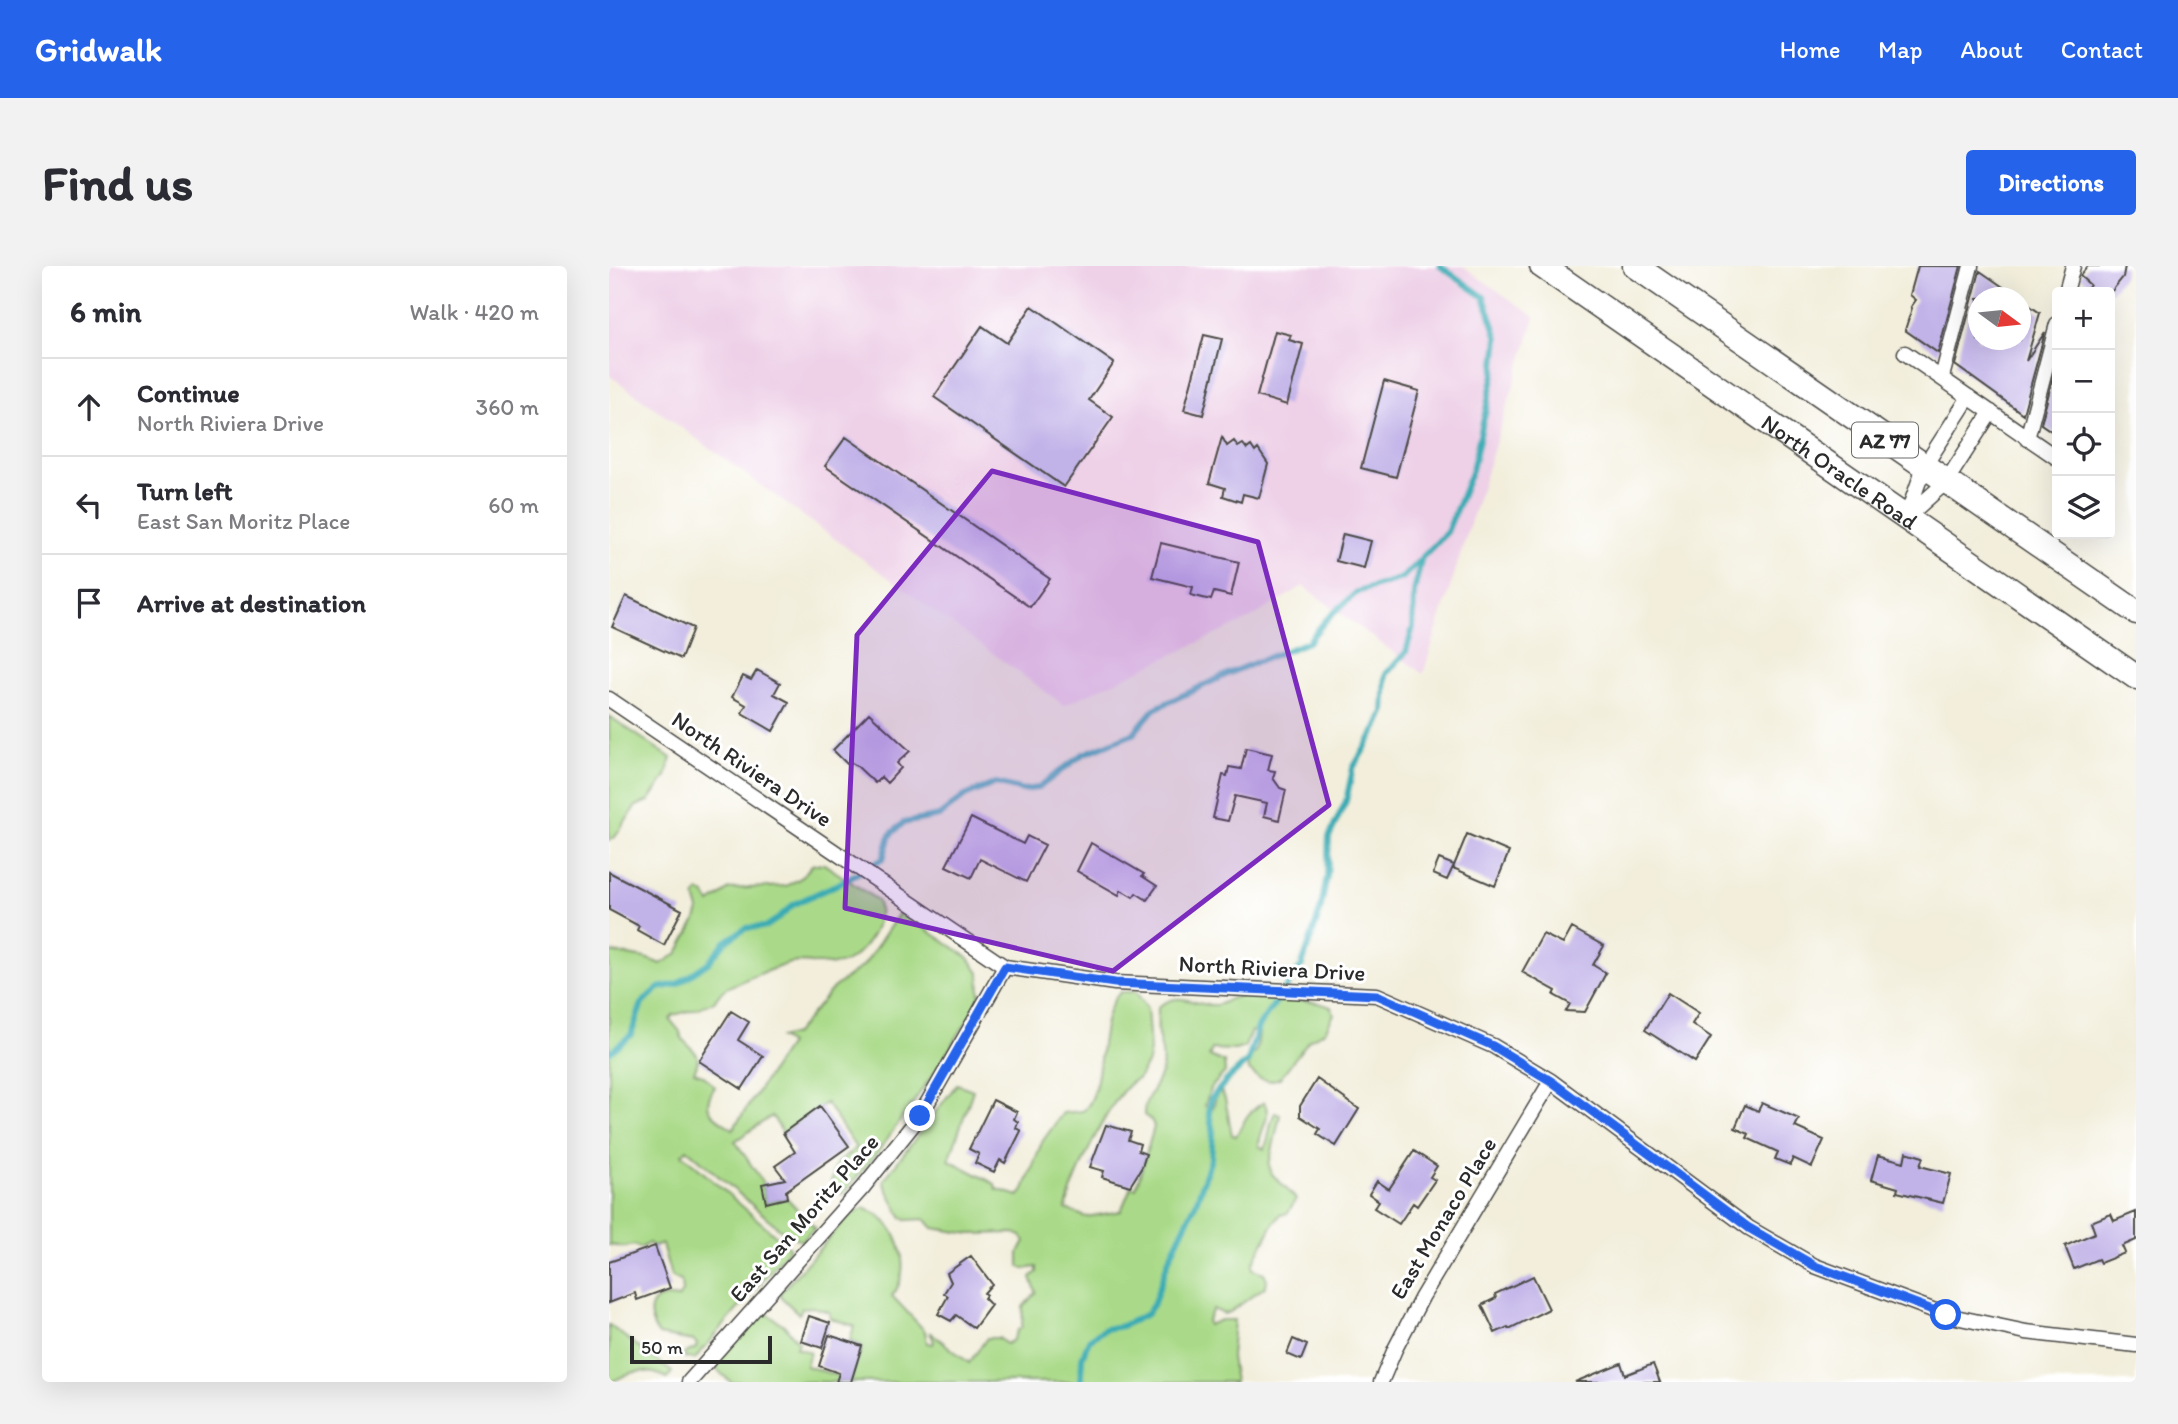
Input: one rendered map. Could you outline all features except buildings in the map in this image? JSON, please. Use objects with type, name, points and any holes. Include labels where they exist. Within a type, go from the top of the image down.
[{"type":"highway","name":"North Oracle Road","points":[[1542,266],[2136,677]]},
{"type":"highway","name":"AZ 77","points":[[1635,266],[2136,612]]},
{"type":"street","points":[[1942,377],[1971,266]]},
{"type":"street","points":[[2067,287],[2073,266]]},
{"type":"street","points":[[2027,439],[2052,343]]},
{"type":"street","points":[[1905,353],[2052,455]]},
{"type":"street","points":[[1906,518],[1924,467],[1969,397]]},
{"type":"street","points":[[1906,518],[1946,482],[1991,412]]},
{"type":"street","name":"North Riviera Drive","points":[[609,699],[1005,967],[1115,983],[1377,995],[1493,1046],[1551,1081],[1749,1228],[1815,1266],[1946,1315],[2026,1332],[2136,1345]]},
{"type":"street","name":"East San Moritz Place","points":[[689,1382],[864,1186],[920,1116],[1005,967]]},
{"type":"street","name":"East Monaco Place","points":[[1381,1382],[1422,1297],[1551,1081]]},
{"type":"highlighted area","points":[[992,471],[1258,542],[1329,805],[1113,971],[845,908],[857,635]]},
{"type":"shaded area","points":[[609,266],[1462,266],[1535,317],[1423,674],[1303,586],[1249,619],[1064,705],[609,375]]},
{"type":"green space","points":[[609,716],[671,758],[666,776],[649,801],[636,806],[615,837],[609,840]]},
{"type":"green space","points":[[816,864],[824,864],[877,900],[877,925],[862,949],[849,960],[835,965],[798,962],[778,967],[723,990],[710,1003],[673,1015],[670,1019],[697,1056],[694,1072],[703,1075],[715,1087],[708,1107],[719,1120],[733,1129],[789,1044],[780,1038],[795,1034],[833,988],[864,965],[900,912],[969,958],[979,973],[980,994],[974,1010],[936,1070],[878,1152],[843,1194],[831,1183],[836,1164],[856,1148],[826,1103],[783,1133],[772,1116],[735,1141],[764,1184],[766,1203],[787,1198],[815,1228],[801,1241],[780,1229],[687,1149],[682,1154],[789,1247],[695,1359],[685,1358],[684,1354],[696,1348],[697,1344],[694,1341],[659,1335],[651,1320],[655,1302],[660,1298],[678,1298],[682,1292],[681,1281],[671,1276],[662,1244],[654,1247],[649,1243],[640,1248],[634,1245],[609,1245],[609,952],[645,958],[661,964],[678,953],[696,920],[699,910],[695,897],[699,891],[710,903],[729,889],[786,886],[801,878]]},
{"type":"green space","points":[[1121,992],[1136,992],[1147,1008],[1150,1050],[1148,1062],[1138,1079],[1129,1085],[1106,1116],[1075,1180],[1066,1209],[1086,1217],[1121,1211],[1131,1187],[1136,1188],[1154,1127],[1152,1121],[1144,1115],[1144,1109],[1162,1069],[1158,1007],[1174,999],[1215,1005],[1233,998],[1253,996],[1319,1003],[1331,1007],[1334,1014],[1325,1031],[1309,1040],[1280,1078],[1270,1081],[1259,1078],[1249,1070],[1248,1061],[1257,1049],[1259,1033],[1251,1031],[1245,1047],[1235,1050],[1212,1049],[1209,1056],[1224,1062],[1225,1072],[1210,1089],[1205,1106],[1213,1108],[1217,1094],[1222,1092],[1232,1135],[1236,1136],[1249,1114],[1264,1102],[1267,1113],[1259,1146],[1264,1149],[1273,1117],[1275,1113],[1280,1115],[1269,1165],[1272,1174],[1296,1199],[1288,1213],[1280,1215],[1272,1226],[1253,1263],[1253,1269],[1264,1273],[1266,1286],[1230,1312],[1224,1314],[1213,1309],[1207,1321],[1208,1325],[1221,1320],[1234,1320],[1231,1357],[1235,1382],[731,1382],[716,1369],[719,1360],[762,1311],[784,1325],[798,1342],[796,1348],[810,1352],[806,1366],[851,1380],[862,1346],[850,1341],[854,1326],[830,1318],[829,1312],[813,1307],[802,1308],[799,1314],[780,1293],[847,1218],[862,1208],[875,1213],[893,1232],[902,1258],[902,1272],[899,1285],[892,1296],[925,1331],[927,1343],[933,1344],[934,1341],[930,1332],[969,1363],[987,1338],[999,1338],[1006,1344],[1012,1341],[1022,1327],[1023,1307],[1036,1292],[1031,1277],[1037,1272],[1037,1267],[1024,1269],[1019,1266],[1019,1253],[1025,1241],[1021,1236],[1014,1233],[971,1234],[933,1228],[925,1219],[907,1220],[902,1218],[883,1181],[957,1084],[973,1090],[949,1160],[995,1184],[996,1189],[1019,1196],[1023,1192],[1042,1142],[1063,1113],[1083,1111],[1090,1102],[1095,1088],[1107,1017]]},
{"type":"green space","points":[[609,1325],[672,1372],[668,1378],[641,1371],[609,1382]]},
{"type":"waterway","points":[[609,1053],[631,1035],[642,1003],[659,988],[677,984],[708,963],[725,942],[746,928],[765,927],[794,904],[883,859],[890,835],[903,823],[939,816],[965,796],[996,783],[1023,790],[1038,788],[1083,754],[1133,734],[1154,709],[1234,671],[1308,642],[1325,621],[1357,592],[1402,578],[1447,532],[1472,470],[1494,374],[1498,338],[1484,297],[1440,266]]},
{"type":"waterway","points":[[1081,1382],[1082,1358],[1089,1340],[1105,1329],[1122,1326],[1147,1314],[1154,1303],[1169,1259],[1196,1203],[1211,1159],[1211,1099],[1248,1061],[1258,1027],[1302,965],[1320,911],[1327,876],[1329,837],[1346,801],[1353,768],[1384,712],[1386,674],[1406,652],[1413,627],[1414,592],[1421,560]]},
{"type":"route","points":[[920,1116],[1005,967],[1115,983],[1377,995],[1493,1046],[1551,1081],[1749,1228],[1815,1266],[1946,1315]]}]
